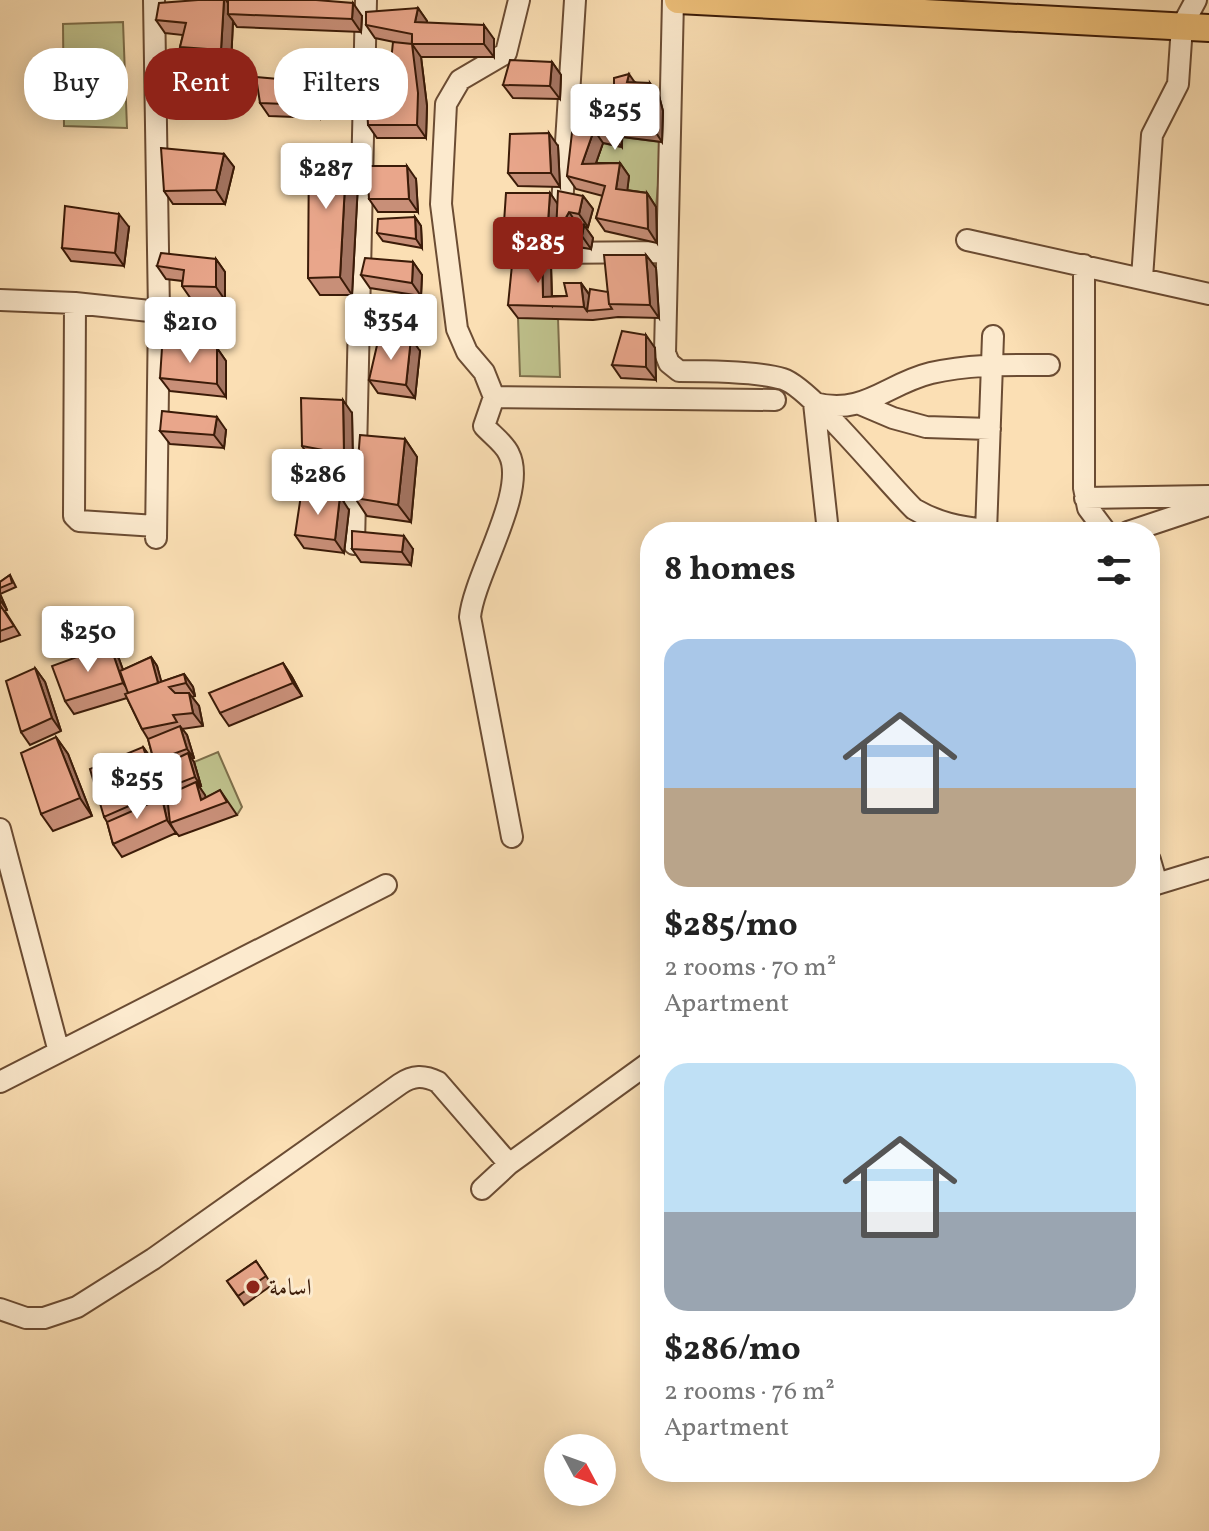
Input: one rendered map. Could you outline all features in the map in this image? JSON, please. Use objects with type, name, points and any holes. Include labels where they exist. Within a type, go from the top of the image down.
[{"type":"main road","points":[[676,0],[992,8],[1209,28]]},
{"type":"street","points":[[75,303],[74,516],[79,521],[156,532],[159,312],[154,0]]},
{"type":"street","points":[[354,544],[366,0]]},
{"type":"street","points":[[512,837],[470,626],[473,599],[508,506],[512,486],[510,454],[484,426],[494,397],[484,372],[467,352],[457,329],[441,204],[446,104],[460,80],[506,53],[519,0]]},
{"type":"street","points":[[575,0],[549,254],[667,252]]},
{"type":"street","points":[[676,0],[665,353],[669,363],[679,371],[783,379],[792,383],[914,509],[939,522]]},
{"type":"street","points":[[1142,278],[1152,135],[1178,84],[1182,26],[1196,0]]},
{"type":"street","points":[[967,240],[1209,294]]},
{"type":"street","points":[[1084,265],[1085,498],[1097,522]]},
{"type":"street","points":[[0,300],[75,303],[159,312]]},
{"type":"street","points":[[986,522],[993,336]]},
{"type":"street","points":[[814,403],[845,407],[860,404],[906,381],[930,374],[992,365],[1049,365]]},
{"type":"street","points":[[494,397],[775,400]]},
{"type":"street","points":[[814,403],[827,522]]},
{"type":"street","points":[[860,404],[926,427],[990,429]]},
{"type":"street","points":[[1085,498],[1209,496]]},
{"type":"street","points":[[1158,522],[1209,505]]},
{"type":"street","points":[[0,829],[59,1052]]},
{"type":"street","points":[[1160,883],[1209,868]]},
{"type":"street","points":[[0,1082],[386,885]]},
{"type":"street","points":[[482,1189],[509,1164],[640,1069]]},
{"type":"street","points":[[0,1309],[26,1318],[44,1318],[77,1307],[153,1259],[400,1084],[415,1077],[423,1076],[438,1082],[509,1164]]},
{"type":"green space","points":[[123,22],[124,48],[63,48],[63,24]]},
{"type":"green space","points":[[64,120],[127,120],[127,128],[64,126]]},
{"type":"green space","points":[[623,137],[662,142],[656,207],[591,176],[603,143],[621,147]]},
{"type":"green space","points":[[518,318],[558,318],[560,377],[520,376]]},
{"type":"green space","points":[[218,752],[242,807],[237,815],[170,798],[201,786],[194,762]]},
{"type":"building","points":[[224,0],[221,48],[180,47],[186,23],[156,20],[159,3]]},
{"type":"building","points":[[228,0],[353,3],[352,19],[228,14]]},
{"type":"building","points":[[418,8],[415,22],[484,25],[484,44],[412,44],[412,34],[366,25],[366,12]]},
{"type":"building","points":[[393,42],[412,44],[418,93],[417,125],[368,125],[368,120],[408,120],[408,48],[392,48]]},
{"type":"building","points":[[510,60],[552,62],[550,86],[503,85]]},
{"type":"building","points":[[629,74],[627,82],[650,83],[654,98],[653,128],[613,124],[612,134],[594,130],[582,164],[620,163],[616,189],[647,193],[648,229],[596,218],[605,186],[567,176],[573,124],[592,123],[592,114],[614,109],[614,78]]},
{"type":"building","points":[[258,77],[274,79],[274,104],[260,103]]},
{"type":"building","points":[[549,133],[551,173],[508,173],[510,134]]},
{"type":"building","points":[[161,148],[224,154],[216,190],[164,191]]},
{"type":"building","points":[[347,148],[340,277],[308,278],[309,149]]},
{"type":"building","points":[[367,166],[407,166],[409,199],[369,199]]},
{"type":"building","points":[[558,191],[583,196],[579,214],[569,212],[563,223],[584,225],[582,236],[556,232]]},
{"type":"building","points":[[506,193],[550,193],[547,237],[503,237]]},
{"type":"building","points":[[65,206],[119,214],[115,253],[62,248]]},
{"type":"building","points":[[415,217],[416,239],[377,233],[378,219]]},
{"type":"building","points":[[542,252],[543,297],[567,296],[564,283],[581,283],[584,307],[508,305],[513,255]]},
{"type":"building","points":[[161,253],[216,259],[216,287],[182,286],[184,270],[157,266]]},
{"type":"building","points":[[604,255],[646,255],[650,305],[609,304]]},
{"type":"building","points":[[365,258],[413,262],[412,283],[361,275]]},
{"type":"building","points":[[590,289],[608,292],[612,309],[587,311]]},
{"type":"building","points":[[622,331],[646,335],[646,367],[612,365]]},
{"type":"building","points":[[411,338],[406,385],[369,380],[378,341]]},
{"type":"building","points":[[162,348],[217,348],[217,384],[160,378]]},
{"type":"building","points":[[301,398],[343,400],[344,454],[302,446]]},
{"type":"building","points":[[162,411],[217,417],[214,435],[160,431]]},
{"type":"building","points":[[360,435],[405,439],[398,505],[355,498]]},
{"type":"building","points":[[301,495],[340,496],[335,540],[295,535]]},
{"type":"building","points":[[352,531],[404,536],[402,552],[352,549]]},
{"type":"building","points":[[10,575],[12,583],[0,588],[0,582]]},
{"type":"building","points":[[0,605],[14,626],[0,631]]},
{"type":"building","points":[[110,645],[123,683],[65,701],[52,666]]},
{"type":"building","points":[[151,657],[158,683],[128,693],[120,671]]},
{"type":"building","points":[[283,663],[293,683],[220,713],[209,693]]},
{"type":"building","points":[[35,668],[52,718],[21,732],[6,681]]},
{"type":"building","points":[[184,674],[186,683],[169,687],[175,693],[189,693],[193,713],[173,715],[177,722],[142,729],[125,694]]},
{"type":"building","points":[[180,726],[187,749],[154,761],[148,739]]},
{"type":"building","points":[[56,737],[80,798],[41,814],[21,753]]},
{"type":"building","points":[[143,747],[159,793],[104,817],[90,769]]},
{"type":"building","points":[[188,753],[195,777],[164,789],[157,768]]},
{"type":"building","points":[[196,782],[201,800],[220,790],[227,802],[170,823],[167,795]]},
{"type":"building","points":[[162,798],[167,820],[113,844],[107,822]]},
{"type":"building","points":[[256,1261],[266,1276],[238,1296],[227,1281]]},
{"type":"place","name":"اسامة","points":[[253,1287]]}]
